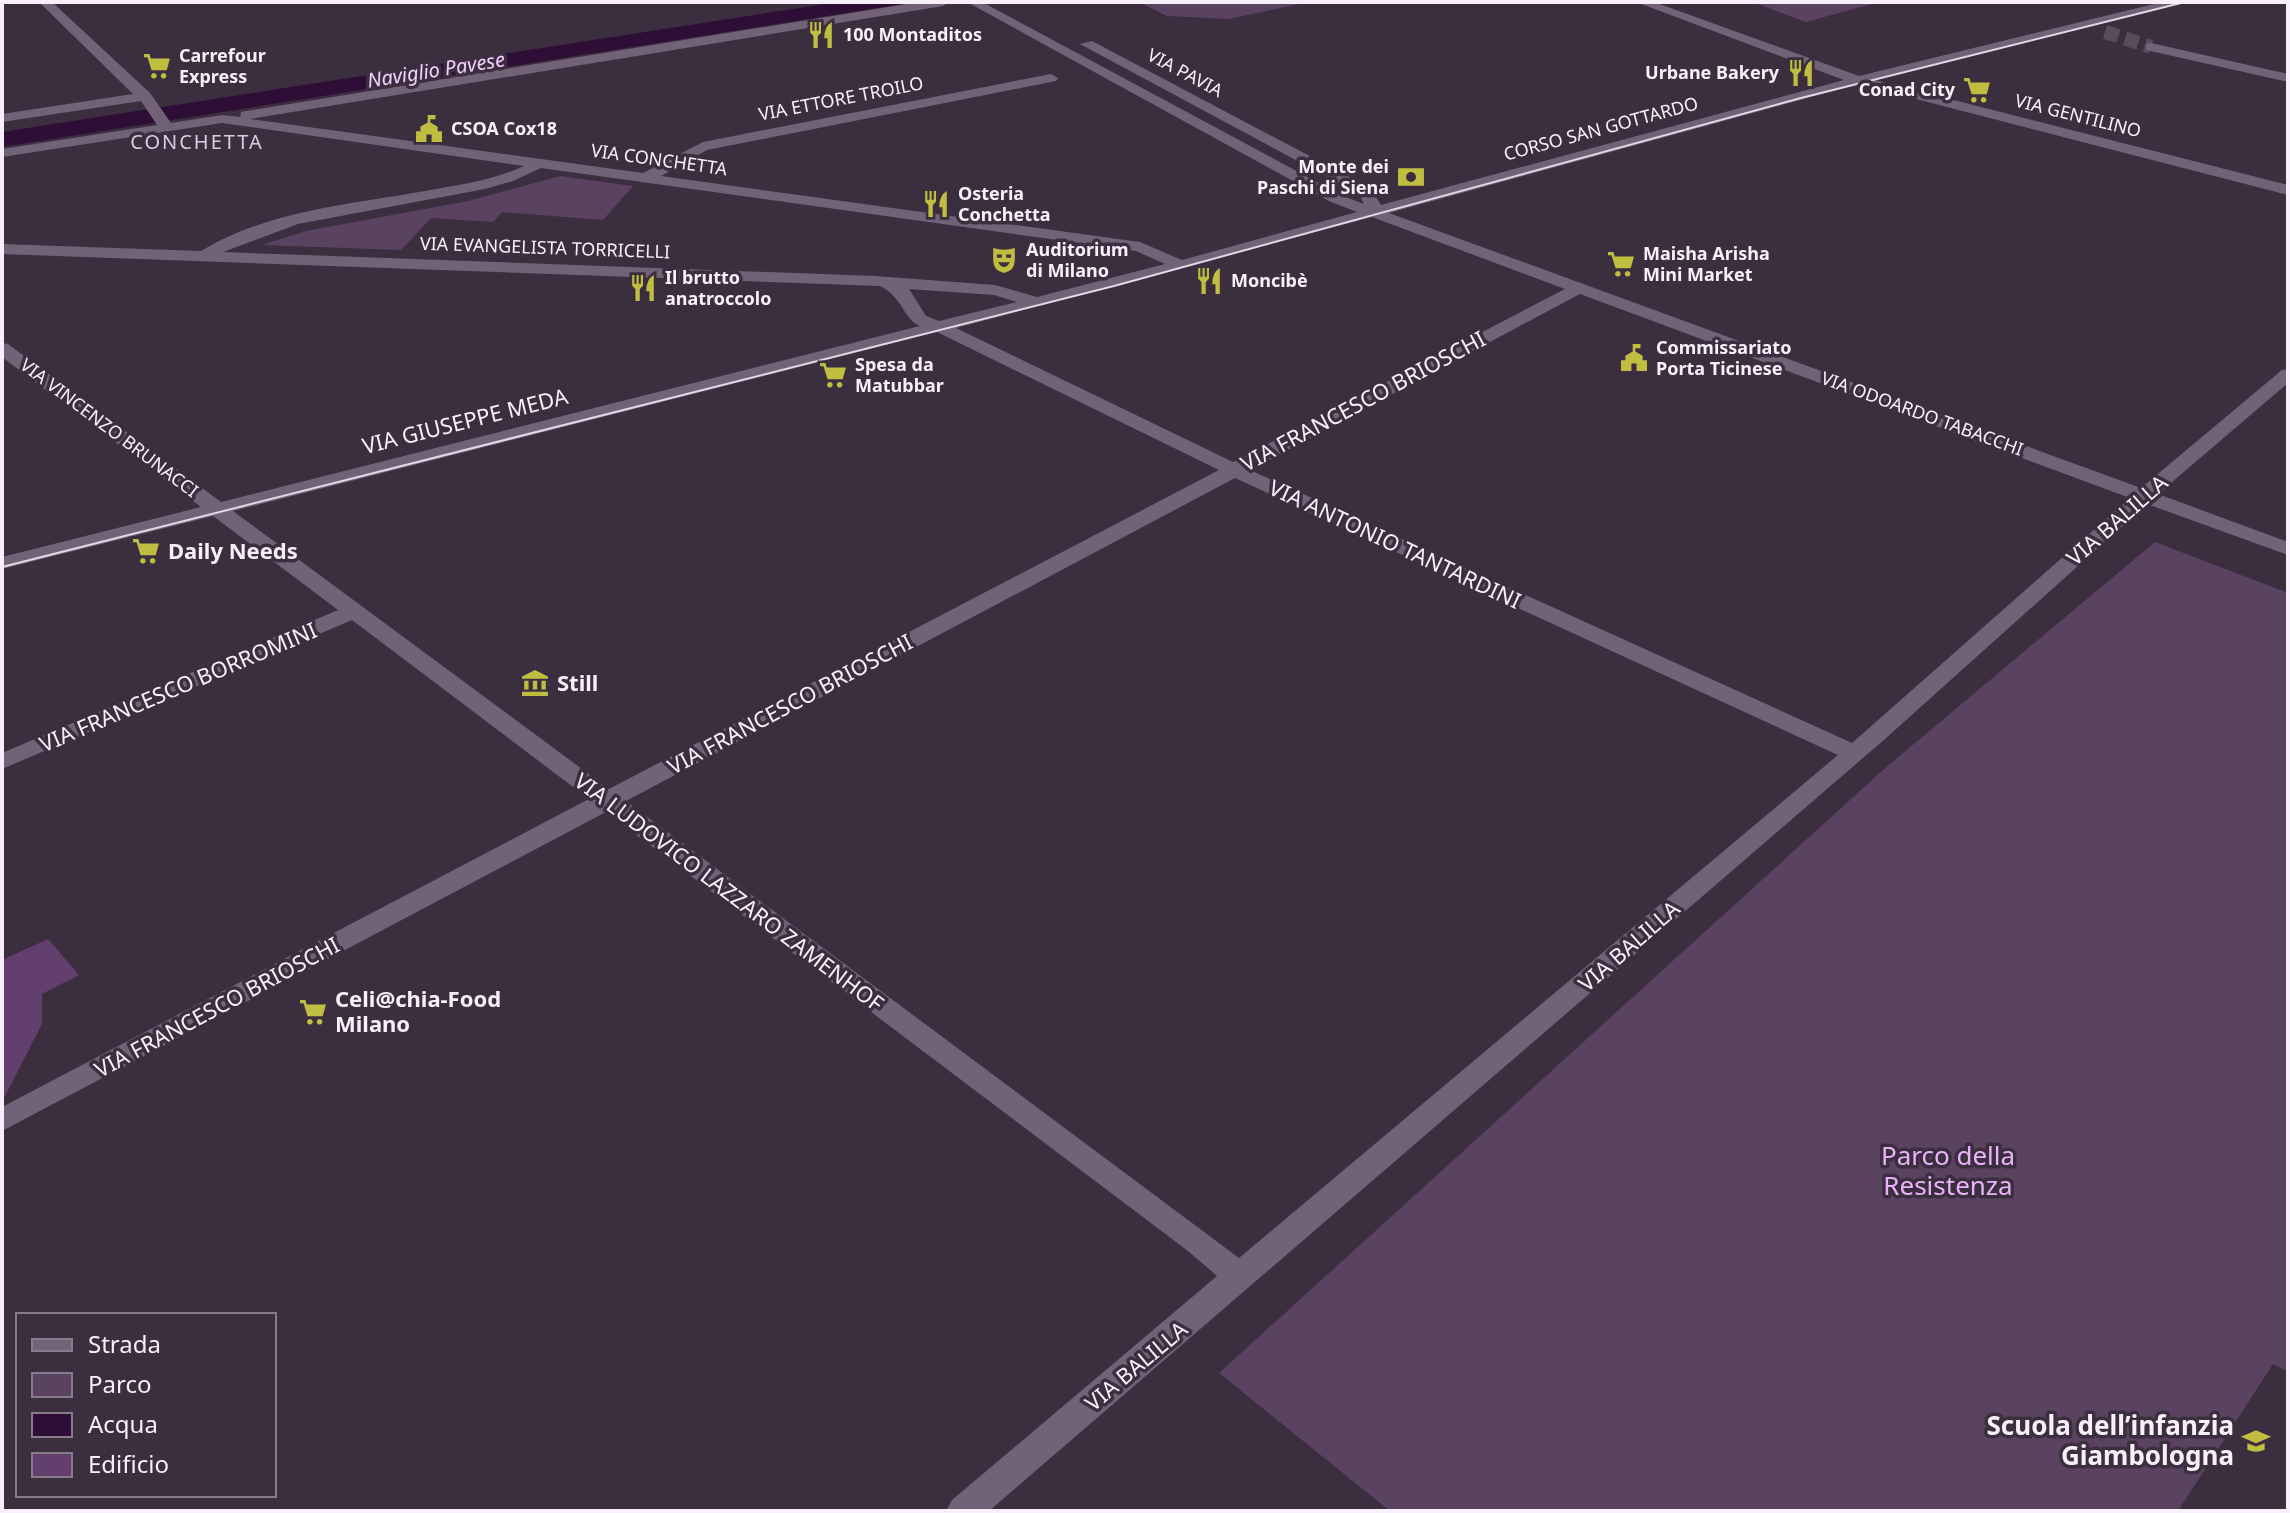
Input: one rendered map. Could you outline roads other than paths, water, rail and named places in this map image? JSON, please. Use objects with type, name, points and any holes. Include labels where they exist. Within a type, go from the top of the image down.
[{"type":"street","points":[[45,2],[149,101],[165,123]]},
{"type":"street","points":[[222,119],[943,2]]},
{"type":"street","name":"VIA PAVIA","points":[[973,2],[1337,199],[1376,211]]},
{"type":"street","name":"VIA GENTILINO","points":[[1642,2],[1858,80],[2288,190]]},
{"type":"street","name":"CORSO SAN GOTTARDO","points":[[1036,302],[1858,80],[2178,2]]},
{"type":"street","points":[[1022,28],[1047,23]]},
{"type":"street","points":[[2084,25],[2105,32]]},
{"type":"street","name":"VIA PAVIA","points":[[1072,37],[1365,191],[1376,211]]},
{"type":"street","points":[[2151,47],[2288,78]]},
{"type":"street","name":"VIA ETTORE TROILO","points":[[645,178],[703,146],[1051,78]]},
{"type":"street","points":[[2,118],[149,101]]},
{"type":"street","name":"VIA CONCHETTA","points":[[2,153],[165,123],[222,119],[1140,247],[1180,265]]},
{"type":"street","points":[[1276,166],[1305,159]]},
{"type":"street","name":"VIA EVANGELISTA TORRICELLI","points":[[205,255],[264,227],[473,187],[518,174],[538,163]]},
{"type":"street","name":"VIA ODOARDO TABACCHI","points":[[1376,211],[2288,549]]},
{"type":"street","name":"VIA EVANGELISTA TORRICELLI","points":[[2,249],[884,282],[995,290],[1036,302]]},
{"type":"street","name":"VIA ANTONIO TANTARDINI","points":[[884,282],[901,290],[920,320],[1232,469],[1853,753]]},
{"type":"street","name":"VIA FRANCESCO BRIOSCHI","points":[[2,1120],[1579,288]]},
{"type":"street","name":"VIA GIUSEPPE MEDA","points":[[2,563],[1036,302]]},
{"type":"street","name":"VIA VINCENZO BRUNACCI","points":[[2,348],[216,508]]},
{"type":"street","name":"VIA BALILLA","points":[[964,1511],[1241,1278],[1853,753],[2288,374]]},
{"type":"street","name":"VIA LUDOVICO LAZZARO ZAMENHOF","points":[[216,508],[1186,1232],[1241,1278]]},
{"type":"street","name":"VIA FRANCESCO BORROMINI","points":[[2,762],[355,611]]},
{"type":"water","name":"Naviglio Pavese","points":[[838,2],[915,2],[2,147],[2,132]]},
{"type":"tunnel","points":[[2105,32],[2151,47]]},
{"type":"tram line","points":[[2,567],[1114,286],[1801,98],[2185,2]]},
{"type":"place","name":"100 Montaditos","points":[[821,35]]},
{"type":"place","name":"Carrefour Express","points":[[157,66]]},
{"type":"place","name":"Urbane Bakery","points":[[1801,73]]},
{"type":"place","name":"Conad City","points":[[1977,90]]},
{"type":"place","name":"CSOA Cox18","points":[[429,129]]},
{"type":"place","name":"Monte dei Paschi di Siena","points":[[1411,177]]},
{"type":"place","name":"Osteria Conchetta","points":[[936,204]]},
{"type":"place","name":"Auditorium di Milano","points":[[1004,260]]},
{"type":"place","name":"Maisha Arisha Mini Market","points":[[1621,264]]},
{"type":"place","name":"Moncibè","points":[[1209,281]]},
{"type":"place","name":"Il brutto anatroccolo","points":[[643,288]]},
{"type":"place","name":"Commissariato Porta Ticinese","points":[[1634,358]]},
{"type":"place","name":"Spesa da Matubbar","points":[[833,375]]},
{"type":"place","name":"Daily Needs","points":[[146,551]]},
{"type":"place","name":"Still","points":[[535,683]]},
{"type":"place","name":"Celi@chia-Food Milano","points":[[313,1012]]},
{"type":"place","name":"Scuola dell’infanzia Giambologna","points":[[2256,1441]]},
{"type":"district","name":"CONCHETTA","points":[[197,142]]},
{"type":"park label","name":"Parco della Resistenza","points":[[1948,1171]]}]
